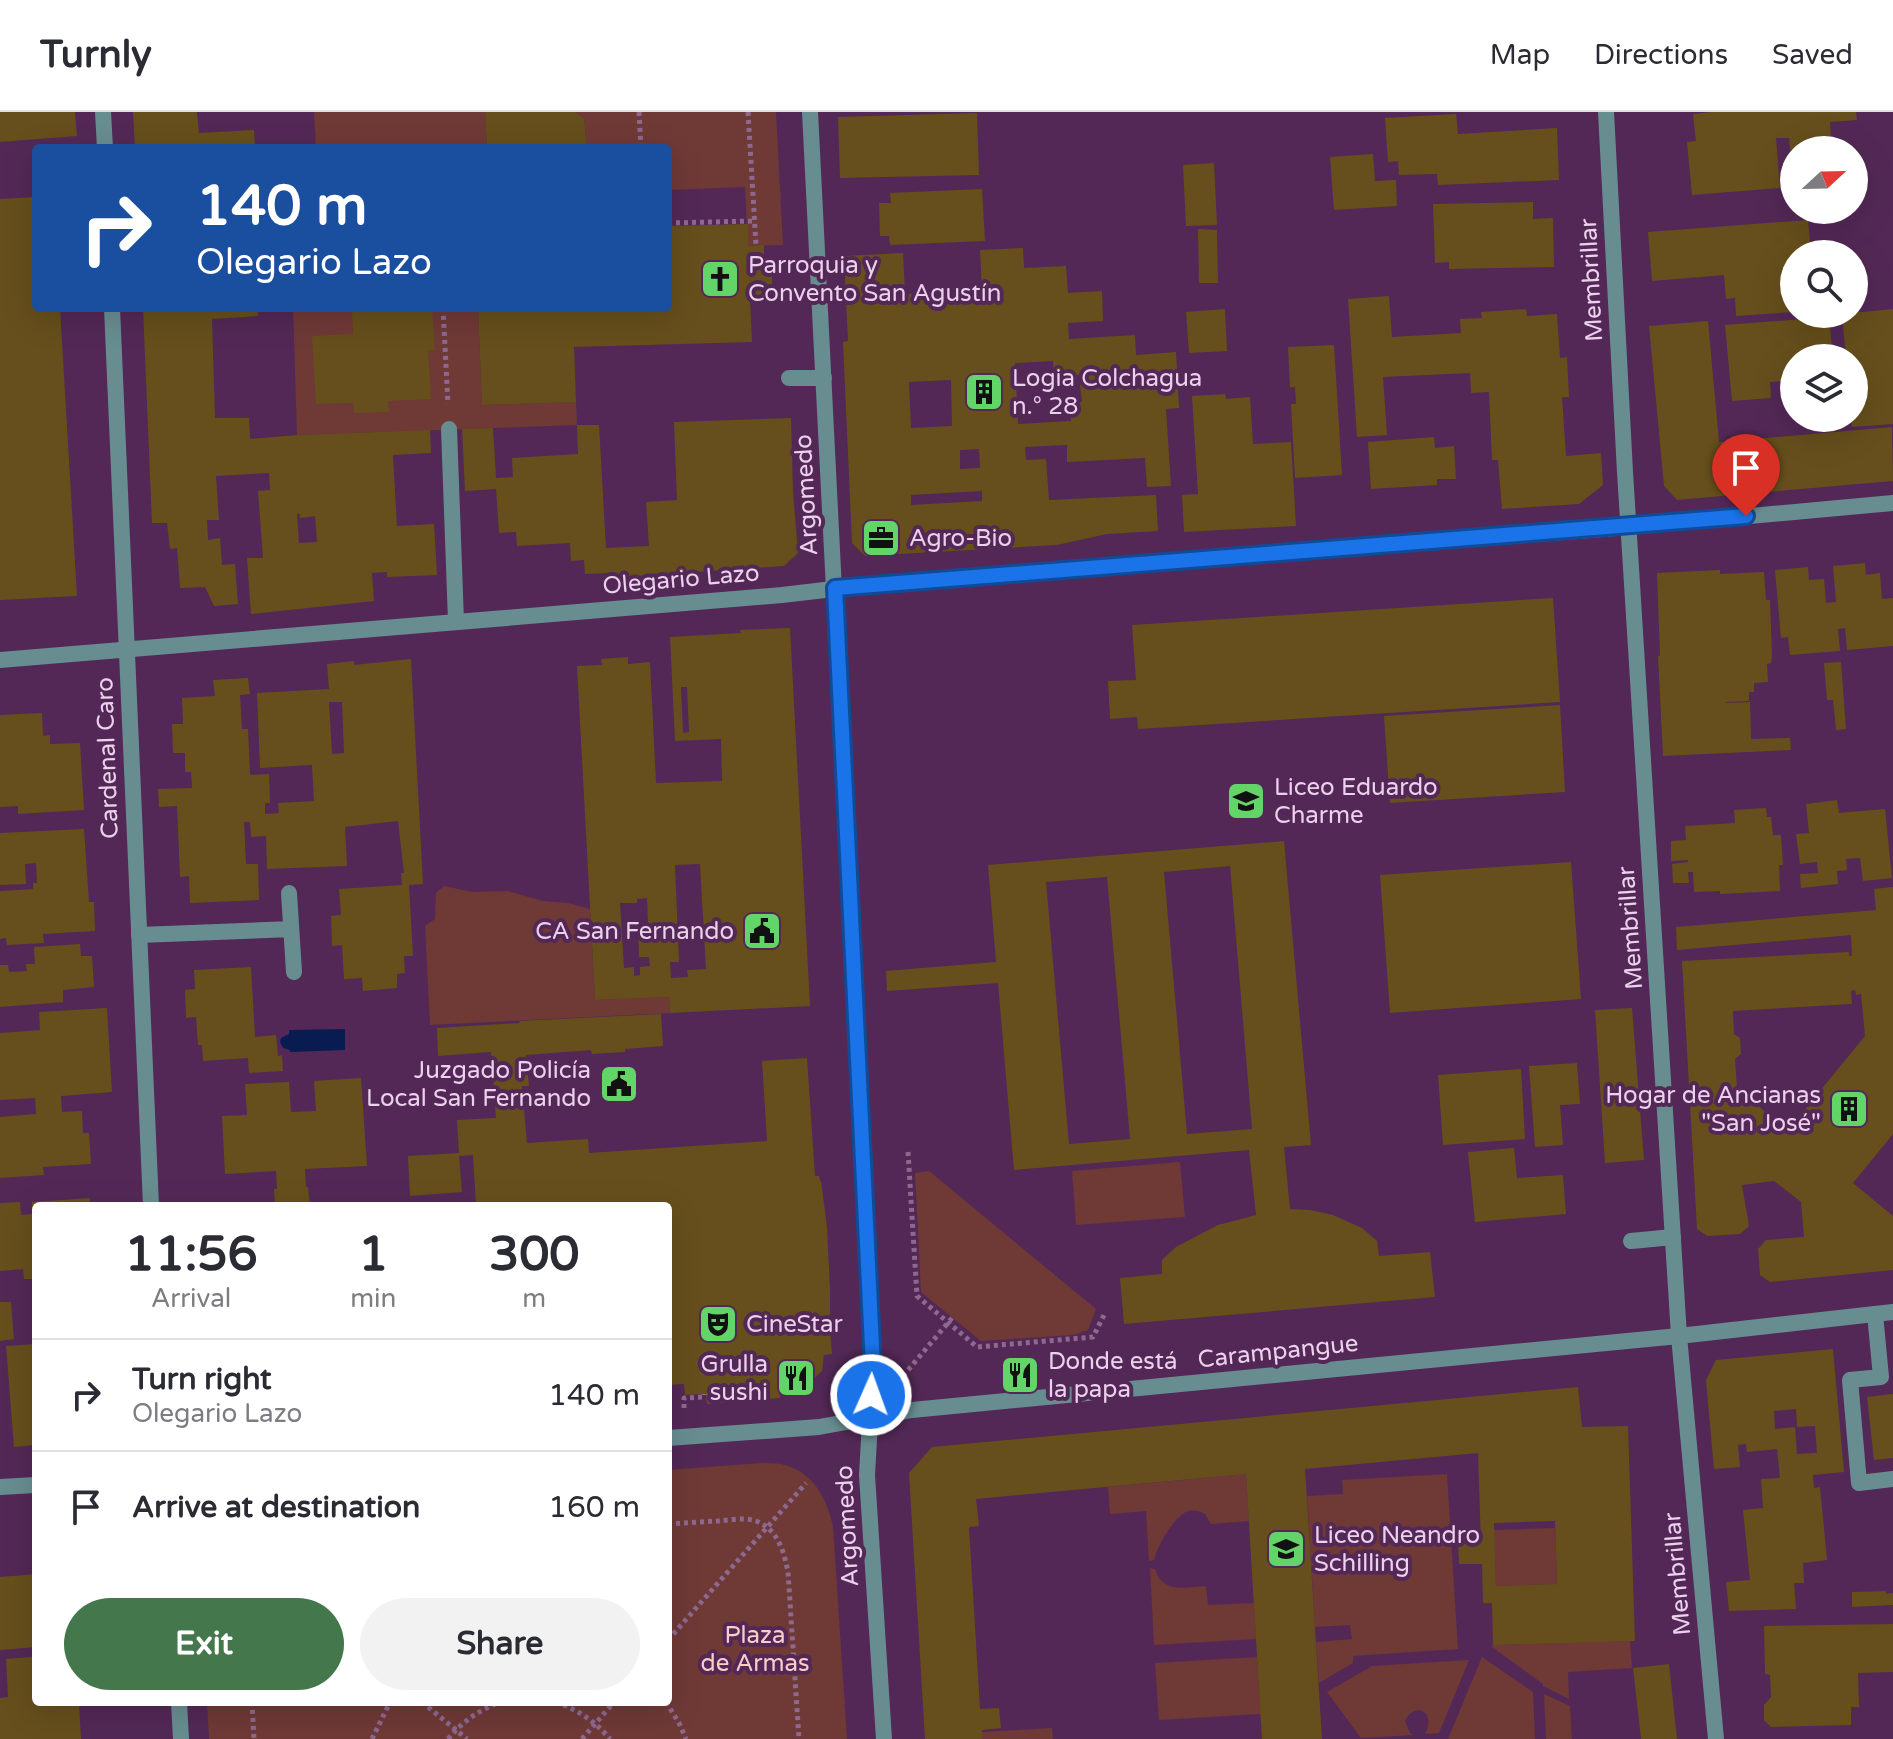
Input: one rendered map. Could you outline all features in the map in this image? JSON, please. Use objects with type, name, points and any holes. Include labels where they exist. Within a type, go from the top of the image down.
[{"type":"street","points":[[103,112],[105,144]]},
{"type":"street","name":"Argomedo","points":[[810,112],[873,1367],[867,1475],[884,1739]]},
{"type":"street","name":"Membrillar","points":[[1606,112],[1679,1336],[1716,1739]]},
{"type":"street","name":"Cardenal Caro","points":[[112,312],[151,1202]]},
{"type":"street","points":[[789,378],[824,378]]},
{"type":"street","points":[[449,429],[456,621]]},
{"type":"street","name":"Olegario Lazo","points":[[0,660],[782,595],[835,588],[1629,527],[1893,503]]},
{"type":"street","points":[[289,893],[294,972]]},
{"type":"street","points":[[139,935],[291,929]]},
{"type":"street","points":[[1631,1241],[1673,1237]]},
{"type":"street","name":"Carampangue","points":[[672,1438],[819,1427],[912,1410],[1679,1336],[1893,1312]]},
{"type":"street","points":[[1875,1314],[1881,1377],[1850,1380],[1859,1483],[1893,1479]]},
{"type":"street","points":[[0,1487],[32,1485]]},
{"type":"street","points":[[179,1706],[181,1739]]},
{"type":"path","points":[[639,112],[641,144]]},
{"type":"path","points":[[748,112],[756,245]]},
{"type":"path","points":[[672,223],[755,221]]},
{"type":"path","points":[[443,312],[449,429]]},
{"type":"path","points":[[908,1152],[917,1296],[950,1320],[977,1347],[1093,1337],[1104,1315]]},
{"type":"path","points":[[903,1376],[950,1320]]},
{"type":"path","points":[[755,1390],[756,1404]]},
{"type":"path","points":[[684,1408],[684,1398],[704,1397],[704,1394]]},
{"type":"path","points":[[672,1635],[806,1483]]},
{"type":"path","points":[[672,1524],[755,1520],[778,1539],[788,1572],[799,1739]]},
{"type":"path","points":[[252,1706],[254,1739]]},
{"type":"path","points":[[372,1739],[388,1706]]},
{"type":"path","points":[[427,1706],[467,1739]]},
{"type":"path","points":[[448,1739],[463,1722],[491,1706]]},
{"type":"path","points":[[566,1706],[595,1723],[610,1739]]},
{"type":"path","points":[[582,1739],[610,1706]]},
{"type":"path","points":[[668,1706],[686,1739]]},
{"type":"green space","points":[[314,112],[485,112],[487,144],[316,144]]},
{"type":"green space","points":[[575,112],[776,112],[783,245],[748,246],[745,187],[672,190],[672,144],[587,144],[584,118]]},
{"type":"green space","points":[[293,312],[478,312],[482,405],[576,402],[577,425],[297,435]]},
{"type":"green space","points":[[444,886],[473,892],[508,891],[590,909],[595,1000],[669,997],[670,1013],[430,1025],[425,926],[435,919],[436,893]]},
{"type":"green space","points":[[1180,1162],[1185,1217],[1076,1225],[1072,1171]]},
{"type":"green space","points":[[929,1171],[1096,1309],[1088,1330],[1073,1335],[981,1341],[921,1292],[915,1173]]},
{"type":"green space","name":"Plaza de Armas","points":[[781,1464],[802,1473],[817,1487],[833,1527],[847,1739],[209,1739],[207,1706],[672,1706],[672,1470]]},
{"type":"green space","points":[[1246,1474],[1249,1521],[1211,1524],[1205,1514],[1186,1512],[1166,1533],[1154,1560],[1149,1561],[1146,1511],[1110,1514],[1108,1487]]},
{"type":"green space","points":[[1447,1474],[1458,1649],[1353,1656],[1353,1663],[1319,1683],[1316,1642],[1352,1639],[1350,1625],[1315,1627],[1307,1496],[1343,1494],[1342,1480]]},
{"type":"green space","points":[[1555,1528],[1557,1584],[1496,1586],[1494,1530]]},
{"type":"green space","points":[[1150,1568],[1155,1569],[1169,1586],[1206,1586],[1208,1605],[1254,1603],[1256,1639],[1154,1645]]},
{"type":"green space","points":[[1630,1641],[1632,1668],[1568,1672],[1569,1699],[1543,1686],[1492,1647],[1493,1645]]},
{"type":"green space","points":[[1257,1657],[1261,1714],[1159,1720],[1155,1663]]},
{"type":"green space","points":[[1482,1657],[1533,1692],[1535,1739],[1448,1739]]},
{"type":"green space","points":[[1469,1660],[1439,1733],[1425,1734],[1427,1715],[1419,1710],[1405,1721],[1413,1735],[1361,1738],[1327,1692],[1372,1666]]},
{"type":"green space","points":[[1544,1694],[1570,1706],[1572,1739],[1546,1739]]},
{"type":"green space","points":[[1052,1728],[1053,1739],[982,1739],[982,1732]]},
{"type":"water","points":[[345,1029],[345,1050],[290,1052],[280,1042],[289,1030]]},
{"type":"building","points":[[0,112],[75,112],[77,136],[0,142]]},
{"type":"building","points":[[133,112],[197,112],[199,133],[254,130],[255,144],[135,144]]},
{"type":"building","points":[[485,112],[575,112],[584,118],[587,144],[487,144]]},
{"type":"building","points":[[1856,112],[1857,120],[1830,122],[1831,136],[1776,138],[1780,188],[1692,195],[1687,142],[1696,141],[1693,114]]},
{"type":"building","points":[[977,113],[979,175],[840,178],[838,117]]},
{"type":"building","points":[[1456,114],[1458,134],[1557,128],[1559,180],[1438,185],[1437,174],[1399,175],[1398,161],[1388,162],[1385,118]]},
{"type":"building","points":[[1373,154],[1375,181],[1396,180],[1397,206],[1334,210],[1330,157]]},
{"type":"building","points":[[1214,163],[1217,225],[1186,226],[1183,165]]},
{"type":"building","points":[[982,189],[985,241],[890,245],[889,236],[880,236],[879,203],[891,203],[890,193]]},
{"type":"building","points":[[32,197],[32,312],[60,312],[77,596],[0,600],[0,199]]},
{"type":"building","points":[[1533,202],[1533,219],[1553,218],[1554,267],[1449,269],[1449,262],[1435,263],[1433,204]]},
{"type":"building","points":[[1780,222],[1808,224],[1810,240],[1780,240],[1780,313],[1736,316],[1735,298],[1726,299],[1724,275],[1652,281],[1648,232]]},
{"type":"building","points":[[748,224],[748,246],[764,245],[764,258],[771,258],[772,286],[765,286],[765,299],[750,299],[752,342],[574,347],[576,402],[482,405],[478,312],[672,312],[672,226]]},
{"type":"building","points":[[1198,229],[1217,230],[1218,283],[1199,283]]},
{"type":"building","points":[[1023,248],[1024,268],[1066,266],[1068,293],[1102,291],[1103,321],[1068,323],[1069,339],[1135,335],[1136,355],[1176,352],[1179,408],[1166,409],[1171,486],[1147,487],[1145,458],[1067,462],[1067,445],[1025,447],[1026,460],[1046,459],[1049,500],[1156,495],[1158,531],[1107,534],[1057,545],[865,556],[852,543],[843,342],[848,341],[844,256],[903,253],[905,294],[982,291],[980,250]],"holes":[[[1053,361],[1054,376],[1079,375],[1082,402],[1069,403],[1071,421],[1018,424],[1015,363]],[[951,380],[952,426],[911,428],[909,382]],[[979,449],[980,468],[960,469],[960,450]],[[982,491],[982,501],[911,505],[911,495]]]},
{"type":"building","points":[[1389,296],[1392,337],[1461,333],[1460,319],[1482,318],[1481,312],[1526,309],[1527,316],[1557,314],[1560,358],[1567,357],[1569,397],[1562,397],[1566,456],[1601,453],[1603,485],[1579,504],[1502,509],[1498,460],[1492,460],[1489,392],[1471,393],[1470,373],[1383,377],[1387,435],[1357,437],[1348,299]]},
{"type":"building","points":[[1225,309],[1227,351],[1189,353],[1186,312]]},
{"type":"building","points":[[1893,309],[1893,424],[1868,426],[1868,344],[1845,344],[1843,328],[1868,328],[1868,311]]},
{"type":"building","points":[[143,312],[258,312],[258,316],[212,319],[215,418],[249,418],[250,439],[430,430],[431,453],[393,455],[397,526],[434,524],[437,575],[387,577],[387,572],[372,573],[374,601],[251,614],[247,558],[263,558],[258,491],[270,490],[269,473],[216,476],[219,520],[207,520],[208,540],[220,538],[222,565],[235,564],[238,604],[214,606],[205,587],[180,588],[177,548],[170,549],[167,523],[152,523]],"holes":[[[297,514],[300,518],[315,516],[317,542],[299,543]]]},
{"type":"building","points":[[352,312],[432,312],[435,350],[428,350],[431,399],[388,401],[389,412],[354,413],[353,403],[316,404],[312,336],[353,334]]},
{"type":"building","points":[[1708,321],[1719,442],[1868,432],[1868,429],[1892,427],[1893,481],[1677,500],[1664,486],[1649,326]]},
{"type":"building","points":[[1780,321],[1780,328],[1830,328],[1832,344],[1780,344],[1780,381],[1770,382],[1771,398],[1732,401],[1725,325]]},
{"type":"building","points":[[1334,345],[1342,475],[1295,478],[1291,404],[1296,404],[1295,387],[1290,387],[1288,347]]},
{"type":"building","points":[[1225,394],[1226,399],[1250,397],[1253,444],[1291,442],[1296,526],[1184,532],[1182,495],[1198,494],[1192,396]]},
{"type":"building","points":[[791,418],[798,553],[784,566],[609,578],[608,573],[585,574],[584,560],[571,561],[570,543],[517,546],[516,532],[499,533],[496,489],[465,491],[462,429],[493,428],[496,478],[513,477],[512,458],[578,454],[577,425],[599,425],[606,548],[649,546],[646,502],[677,500],[674,422]]},
{"type":"building","points":[[1434,437],[1435,448],[1454,446],[1456,479],[1437,479],[1437,485],[1371,489],[1368,442]]},
{"type":"building","points":[[1865,563],[1866,575],[1880,573],[1882,599],[1893,598],[1893,646],[1847,650],[1845,628],[1838,629],[1840,651],[1790,655],[1788,637],[1781,638],[1775,570],[1808,567],[1809,580],[1824,579],[1826,603],[1836,602],[1833,566]]},
{"type":"building","points":[[1720,570],[1720,574],[1764,572],[1766,600],[1770,600],[1772,656],[1771,663],[1767,664],[1768,682],[1754,683],[1754,692],[1749,692],[1749,701],[1726,703],[1750,702],[1751,739],[1790,738],[1791,750],[1663,756],[1657,573]]},
{"type":"building","points":[[1553,598],[1560,702],[1138,729],[1137,717],[1110,719],[1108,681],[1136,680],[1132,625]]},
{"type":"building","points":[[790,628],[810,1006],[670,1013],[669,997],[595,1000],[577,666],[602,665],[601,659],[628,657],[628,664],[650,662],[656,783],[722,781],[721,739],[675,741],[670,637],[741,633],[740,630]],"holes":[[[681,687],[687,687],[689,732],[683,733]],[[700,864],[706,969],[687,970],[688,977],[671,978],[670,962],[679,962],[675,865]],[[647,898],[648,923],[638,924],[639,957],[649,957],[650,966],[640,967],[640,975],[634,976],[634,967],[624,968],[620,903],[637,903],[637,899]]]},
{"type":"building","points":[[411,659],[423,884],[409,885],[413,956],[404,956],[405,973],[397,974],[397,988],[363,991],[362,978],[344,979],[342,945],[332,946],[331,916],[341,915],[339,889],[402,885],[401,873],[404,873],[398,821],[345,827],[347,866],[267,869],[266,836],[251,837],[250,822],[244,822],[246,864],[258,864],[259,900],[190,903],[189,876],[180,877],[177,806],[159,807],[158,789],[192,788],[191,772],[185,772],[185,753],[173,753],[172,724],[183,724],[182,698],[215,696],[213,680],[248,678],[250,694],[240,695],[242,729],[248,729],[250,775],[269,774],[270,803],[265,803],[265,814],[279,813],[278,803],[314,801],[312,765],[260,768],[257,693],[329,689],[327,664],[354,661],[354,665]],"holes":[[[329,702],[342,702],[344,753],[332,754]]]},
{"type":"building","points":[[1841,662],[1846,729],[1836,730],[1833,700],[1827,700],[1824,663]]},
{"type":"building","points":[[1560,705],[1565,792],[1390,803],[1384,716]]},
{"type":"building","points":[[42,713],[43,736],[50,735],[50,744],[80,743],[84,810],[18,814],[18,806],[0,807],[0,715]]},
{"type":"building","points":[[1837,800],[1839,813],[1885,809],[1892,878],[1863,881],[1860,858],[1846,859],[1847,870],[1837,871],[1838,884],[1801,888],[1800,874],[1818,873],[1817,862],[1800,864],[1796,834],[1809,833],[1806,804]]},
{"type":"building","points":[[1766,808],[1767,817],[1771,817],[1773,835],[1781,835],[1783,865],[1779,865],[1780,891],[1694,892],[1693,872],[1688,872],[1689,883],[1673,883],[1672,864],[1688,860],[1671,861],[1671,841],[1686,840],[1685,826],[1735,823],[1734,810]]},
{"type":"building","points":[[84,829],[89,902],[94,902],[95,931],[43,934],[44,943],[7,945],[6,938],[0,939],[0,891],[33,889],[33,883],[37,883],[36,863],[25,864],[26,884],[0,885],[0,833]]},
{"type":"building","points":[[1284,841],[1311,1145],[1284,1147],[1290,1209],[1333,1215],[1362,1228],[1377,1241],[1379,1256],[1430,1252],[1435,1297],[1124,1324],[1120,1278],[1162,1274],[1162,1260],[1176,1247],[1218,1225],[1256,1215],[1249,1150],[1014,1170],[998,983],[887,991],[886,971],[996,962],[988,865]],"holes":[[[1230,866],[1252,1129],[1187,1134],[1164,872]],[[1107,877],[1130,1139],[1069,1144],[1046,882]]]},
{"type":"building","points":[[1571,862],[1581,999],[1390,1013],[1380,875]]},
{"type":"building","name":"Hogar de Ancianas \"San José\"","points":[[1893,887],[1893,1134],[1853,1183],[1893,1216],[1893,1270],[1770,1282],[1760,1275],[1758,1249],[1766,1240],[1804,1237],[1801,1202],[1774,1181],[1742,1185],[1749,1226],[1740,1234],[1707,1236],[1697,1229],[1682,961],[1849,952],[1852,956],[1851,935],[1677,950],[1676,927],[1876,910],[1874,889]],"holes":[[[1855,990],[1856,995],[1861,994],[1865,1036],[1788,1130],[1737,1089],[1735,1059],[1741,1054],[1740,1038],[1734,1034],[1733,1011],[1852,1004],[1851,991]]]},
{"type":"building","points":[[80,944],[81,956],[92,956],[94,987],[63,990],[63,1002],[0,1007],[0,965],[8,965],[9,972],[27,971],[26,964],[35,964],[34,947]]},
{"type":"building","points":[[251,967],[255,1037],[276,1035],[283,1071],[249,1073],[248,1058],[203,1061],[202,1045],[198,1045],[196,1017],[186,1018],[185,990],[195,989],[194,970]]},
{"type":"building","points":[[107,1008],[112,1092],[61,1096],[62,1112],[82,1111],[83,1133],[89,1133],[91,1164],[43,1167],[44,1175],[0,1178],[0,1117],[36,1114],[35,1098],[0,1100],[0,1033],[40,1030],[39,1012]]},
{"type":"building","points":[[1632,1008],[1644,1160],[1605,1163],[1595,1010]]},
{"type":"building","points":[[661,1014],[663,1046],[625,1049],[625,1052],[592,1054],[591,1050],[526,1055],[529,1086],[522,1086],[527,1143],[588,1139],[589,1153],[767,1141],[762,1061],[807,1058],[815,1176],[819,1176],[821,1181],[827,1227],[832,1354],[824,1355],[822,1371],[812,1380],[812,1387],[779,1389],[780,1398],[707,1404],[706,1394],[685,1395],[684,1384],[672,1385],[672,1202],[476,1202],[473,1155],[459,1156],[462,1192],[410,1196],[408,1156],[459,1153],[457,1120],[496,1118],[491,1052],[438,1056],[437,1028]]},
{"type":"building","points":[[1577,1063],[1580,1104],[1560,1105],[1563,1145],[1535,1147],[1529,1066]]},
{"type":"building","points":[[1521,1069],[1525,1139],[1443,1145],[1438,1075]]},
{"type":"building","points":[[361,1078],[367,1166],[305,1169],[310,1202],[275,1202],[276,1171],[225,1174],[222,1116],[247,1115],[245,1084],[289,1082],[291,1112],[316,1111],[314,1081]]},
{"type":"building","points":[[1514,1148],[1517,1178],[1563,1175],[1566,1214],[1475,1222],[1468,1152]]},
{"type":"building","points":[[90,1198],[90,1202],[32,1202]]},
{"type":"building","points":[[20,1202],[21,1215],[32,1214],[32,1279],[24,1279],[23,1269],[0,1271],[0,1203]]},
{"type":"building","points":[[0,1302],[11,1302],[14,1339],[0,1341]]},
{"type":"building","points":[[32,1344],[32,1445],[14,1447],[6,1346]]},
{"type":"building","points":[[1833,1349],[1844,1472],[1813,1475],[1814,1488],[1820,1487],[1827,1560],[1803,1563],[1804,1583],[1794,1583],[1796,1609],[1729,1611],[1726,1582],[1750,1580],[1743,1510],[1763,1508],[1761,1479],[1780,1478],[1777,1449],[1747,1452],[1746,1444],[1738,1445],[1740,1467],[1714,1469],[1706,1380],[1716,1360]],"holes":[[[1796,1409],[1797,1427],[1815,1426],[1817,1453],[1797,1454],[1795,1427],[1775,1429],[1774,1411]]]},
{"type":"building","points":[[1578,1387],[1582,1427],[1628,1426],[1635,1641],[1493,1645],[1492,1603],[1483,1603],[1482,1564],[1459,1564],[1458,1544],[1481,1543],[1478,1453],[1305,1469],[1322,1739],[1262,1739],[1246,1474],[976,1499],[979,1526],[969,1527],[980,1709],[999,1708],[1001,1728],[982,1730],[982,1739],[925,1739],[909,1473],[932,1447]],"holes":[[[1555,1521],[1557,1584],[1496,1586],[1494,1523]]]},
{"type":"building","points":[[1893,1394],[1893,1458],[1874,1460],[1867,1397]]},
{"type":"building","points":[[32,1574],[32,1647],[0,1650],[0,1577]]},
{"type":"building","points":[[1886,1591],[1886,1594],[1893,1593],[1893,1605],[1852,1607],[1852,1592]]},
{"type":"building","points":[[1893,1624],[1893,1672],[1858,1673],[1859,1707],[1851,1707],[1851,1725],[1771,1727],[1764,1720],[1764,1705],[1771,1697],[1770,1675],[1765,1674],[1764,1626]]},
{"type":"building","points":[[32,1657],[32,1706],[79,1706],[81,1739],[0,1739],[0,1698],[8,1697],[6,1659]]},
{"type":"building","points":[[1669,1664],[1677,1739],[1641,1739],[1633,1668]]},
{"type":"place","name":"Parroquia y Convento San Agustín","points":[[720,279]]},
{"type":"place","name":"Logia Colchagua n.° 28","points":[[984,392]]},
{"type":"place","name":"Agro-Bio","points":[[881,538]]},
{"type":"place","name":"Liceo Eduardo Charme","points":[[1246,801]]},
{"type":"place","name":"CA San Fernando","points":[[762,931]]},
{"type":"place","name":"Juzgado Policía Local San Fernando","points":[[619,1084]]},
{"type":"place","name":"Hogar de Ancianas \"San José\"","points":[[1849,1109]]},
{"type":"place","name":"CineStar","points":[[718,1324]]},
{"type":"place","name":"Donde está la papa","points":[[1020,1375]]},
{"type":"place","name":"Grulla sushi","points":[[796,1378]]},
{"type":"place","name":"Liceo Neandro Schilling","points":[[1286,1549]]},
{"type":"route","points":[[871,1395],[873,1367],[835,588],[1746,516]]}]
